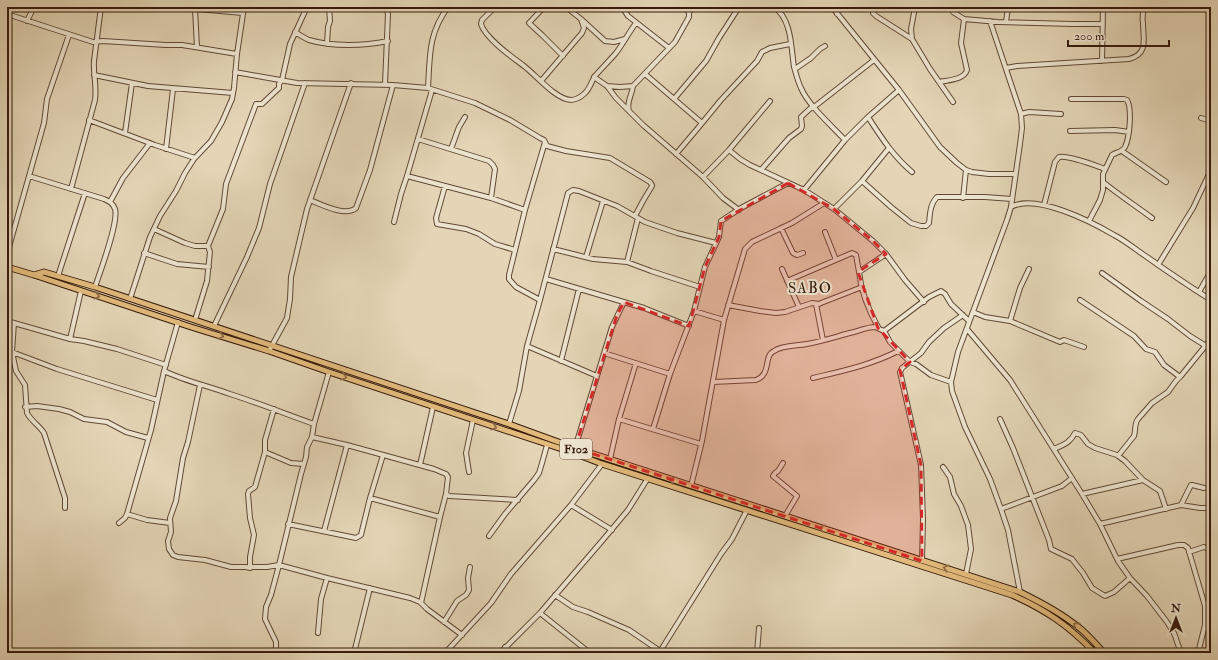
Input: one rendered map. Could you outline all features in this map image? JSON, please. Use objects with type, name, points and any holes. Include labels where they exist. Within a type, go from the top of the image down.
[{"type":"main road","name":"F102","points":[[7,267],[178,322],[271,348],[509,424],[575,448],[1020,592],[1049,606],[1069,620],[1084,631],[1104,653]]},
{"type":"main road","name":"F102","points":[[34,275],[44,272],[95,287],[214,326],[328,372],[602,464],[1012,595],[1030,603],[1059,620],[1084,641],[1095,653]]},
{"type":"street","points":[[27,21],[34,7]]},
{"type":"street","points":[[71,189],[96,89],[94,61],[101,7]]},
{"type":"street","points":[[174,7],[243,13]]},
{"type":"street","points":[[130,299],[144,253],[160,216],[176,191],[185,173],[211,141],[222,122],[232,99],[244,7]]},
{"type":"street","points":[[195,320],[205,290],[209,267],[210,252],[208,246],[223,209],[226,184],[256,104],[262,104],[279,88],[287,55],[295,32],[307,7]]},
{"type":"street","points":[[327,44],[328,27],[330,22],[329,7]]},
{"type":"street","points":[[382,7],[387,10],[388,14],[385,84]]},
{"type":"street","points":[[495,7],[482,20],[482,27],[495,42],[529,69],[541,81],[556,93],[571,100],[583,95],[594,77],[616,52],[636,23]]},
{"type":"street","points":[[544,7],[529,23],[563,56]]},
{"type":"street","points":[[566,7],[582,19],[605,41],[614,42],[625,39]]},
{"type":"street","points":[[624,7],[624,10],[628,16],[669,48]]},
{"type":"street","points":[[683,7],[689,12]]},
{"type":"street","points":[[629,112],[627,101],[631,95],[633,86],[675,42],[689,17],[689,12],[695,7]]},
{"type":"street","points":[[674,99],[706,61],[739,7]]},
{"type":"street","points":[[774,7],[784,18],[788,28],[800,88],[806,97],[845,140]]},
{"type":"street","points":[[832,7],[899,90],[940,147],[966,170],[989,174],[1015,174]]},
{"type":"street","points":[[837,14],[838,7]]},
{"type":"street","points":[[873,7],[873,13],[876,16],[912,39],[953,102]]},
{"type":"street","points":[[912,39],[911,29],[915,7]]},
{"type":"street","points":[[952,7],[953,12],[964,18],[990,21],[1103,24]]},
{"type":"street","points":[[1006,22],[1008,7]]},
{"type":"street","points":[[1102,61],[1103,7]]},
{"type":"street","points":[[1006,68],[1129,59],[1135,57],[1143,48],[1144,7]]},
{"type":"street","points":[[394,222],[400,194],[418,139],[430,89],[430,44],[435,29],[446,8]]},
{"type":"street","points":[[195,10],[197,47]]},
{"type":"street","points":[[7,14],[90,41],[182,45],[237,54]]},
{"type":"street","points":[[939,82],[960,77],[966,72],[961,42],[964,18]]},
{"type":"street","points":[[541,81],[582,33],[584,28],[582,19]]},
{"type":"street","points":[[990,21],[1021,114],[1022,128],[1011,207],[958,352],[951,382],[952,391],[965,427],[990,479],[1008,530],[1020,592]]},
{"type":"street","points":[[295,32],[307,39],[327,44],[360,44],[388,41]]},
{"type":"street","points":[[7,254],[46,118],[47,99],[69,35]]},
{"type":"street","points":[[676,154],[721,100],[757,61],[762,52],[770,48],[790,44]]},
{"type":"street","points":[[795,69],[825,46]]},
{"type":"street","points":[[761,170],[789,138],[801,128],[801,117],[874,60]]},
{"type":"street","points":[[235,72],[305,83],[393,84],[430,89],[475,103],[510,120],[540,138],[547,146],[566,151],[610,158],[650,182],[652,185],[636,217],[627,262]]},
{"type":"street","points":[[645,74],[702,123]]},
{"type":"street","points":[[94,75],[132,83],[173,89],[233,93]]},
{"type":"street","points":[[594,77],[607,86],[629,112],[703,177],[723,198],[739,210]]},
{"type":"street","points":[[125,133],[132,83]]},
{"type":"street","points":[[214,326],[259,228],[270,184],[305,83]]},
{"type":"street","points":[[271,348],[287,318],[291,277],[310,200],[350,83]]},
{"type":"street","points":[[310,200],[347,212],[356,208],[370,170],[393,84]]},
{"type":"street","points":[[607,86],[633,86]]},
{"type":"street","points":[[166,149],[173,89]]},
{"type":"street","points":[[804,190],[845,140],[868,117],[899,90]]},
{"type":"street","points":[[1071,99],[1112,98],[1127,100],[1129,106],[1129,132],[1125,146],[1122,151],[1112,155],[1105,169],[1103,174],[1103,190],[1100,200],[1089,221]]},
{"type":"street","points":[[703,177],[729,150],[770,101]]},
{"type":"street","points":[[1021,114],[1029,112],[1060,114]]},
{"type":"street","points":[[451,149],[465,117]]},
{"type":"street","points":[[868,117],[889,148],[912,172]]},
{"type":"street","points":[[1201,118],[1211,121]]},
{"type":"street","points":[[89,120],[166,149],[196,158]]},
{"type":"street","points":[[1070,131],[1115,130],[1129,132]]},
{"type":"street","points":[[418,139],[486,160],[493,165],[495,169],[491,198]]},
{"type":"street","points":[[540,300],[516,287],[509,279],[510,269],[525,210],[545,142]]},
{"type":"street","points":[[110,202],[123,178],[150,143]]},
{"type":"street","points":[[834,209],[862,181],[889,148]]},
{"type":"street","points":[[729,150],[750,165],[804,190],[834,209],[873,241],[886,254],[905,280],[924,302]]},
{"type":"street","points":[[1122,151],[1166,182]]},
{"type":"street","points":[[1044,205],[1055,162],[1059,156],[1105,169]]},
{"type":"street","points":[[1158,265],[1193,208],[1210,175],[1211,166]]},
{"type":"street","points":[[963,198],[966,170]]},
{"type":"street","points":[[29,176],[104,199],[110,202],[114,207],[116,214],[105,258],[95,287]]},
{"type":"street","points":[[407,176],[491,198],[525,210]]},
{"type":"street","points":[[862,181],[911,223],[921,226],[926,226],[929,223],[932,205],[937,197],[985,197],[1012,199]]},
{"type":"street","points":[[1103,182],[1152,218]]},
{"type":"street","points":[[653,429],[670,374],[694,311],[705,267],[719,237],[721,221],[788,183]]},
{"type":"street","points":[[445,186],[436,218],[437,224],[479,234],[495,244],[515,250]]},
{"type":"street","points":[[509,424],[518,391],[527,346],[568,193],[573,190],[579,191],[617,206],[645,222],[677,233],[716,243]]},
{"type":"street","points":[[58,276],[85,193]]},
{"type":"street","points":[[586,257],[603,201]]},
{"type":"street","points":[[691,486],[701,444],[724,320],[745,249],[752,242],[807,214],[824,203]]},
{"type":"street","points":[[1011,207],[1014,205],[1035,203],[1070,213],[1089,221],[1115,235],[1211,300]]},
{"type":"street","points":[[781,228],[794,253],[797,255],[803,253]]},
{"type":"street","points":[[154,229],[185,243],[195,246],[208,246]]},
{"type":"street","points":[[825,232],[836,260]]},
{"type":"street","points":[[553,249],[603,260],[627,262],[651,272],[700,287]]},
{"type":"street","points":[[144,253],[176,264],[209,267]]},
{"type":"street","points":[[787,281],[850,254],[856,255],[862,287],[872,316],[878,328]]},
{"type":"street","points":[[859,272],[886,254]]},
{"type":"street","points":[[782,269],[799,307]]},
{"type":"street","points":[[1010,321],[1020,288],[1029,269]]},
{"type":"street","points":[[1199,292],[1211,271]]},
{"type":"street","points":[[1102,273],[1206,346]]},
{"type":"street","points":[[546,279],[624,302],[663,315],[689,326]]},
{"type":"street","points":[[728,305],[776,313],[785,312],[812,303],[819,304],[862,287]]},
{"type":"street","points":[[561,361],[579,289]]},
{"type":"street","points":[[70,339],[81,291]]},
{"type":"street","points":[[884,331],[941,291],[945,294],[951,304],[969,321]]},
{"type":"street","points":[[1080,300],[1134,336],[1146,349],[1156,352],[1164,365],[1180,377]]},
{"type":"street","points":[[575,448],[612,327],[624,302]]},
{"type":"street","points":[[816,304],[823,340]]},
{"type":"street","points":[[694,311],[724,320]]},
{"type":"street","points":[[973,312],[985,317],[1010,321],[1060,342],[1064,340],[1084,347]]},
{"type":"street","points":[[922,561],[923,512],[921,465],[900,374],[901,370],[922,353],[929,342],[944,328],[963,315]]},
{"type":"street","points":[[7,321],[70,339],[117,349],[166,365]]},
{"type":"street","points":[[119,523],[125,518],[148,438],[164,371],[178,322]]},
{"type":"street","points":[[14,323],[12,352],[16,370],[25,385],[28,416],[39,425],[44,433],[65,498],[65,508]]},
{"type":"street","points":[[713,382],[756,380],[764,375],[770,354],[773,351],[780,348],[797,346],[873,327],[884,331],[890,342],[910,362],[919,366],[931,375],[951,382]]},
{"type":"street","points":[[967,329],[1010,380],[1100,524],[1117,559],[1130,578],[1147,596],[1174,633],[1181,653]]},
{"type":"street","points":[[1118,456],[1134,436],[1136,421],[1152,403],[1168,392],[1211,339]]},
{"type":"street","points":[[527,346],[596,376]]},
{"type":"street","points":[[813,378],[859,367],[898,351]]},
{"type":"street","points":[[12,352],[56,369],[157,400]]},
{"type":"street","points":[[604,353],[670,374]]},
{"type":"street","points":[[610,459],[619,419],[636,363]]},
{"type":"street","points":[[164,371],[200,385],[229,393],[314,424]]},
{"type":"street","points":[[276,653],[276,642],[266,622],[265,612],[279,565],[288,524],[306,457],[307,447],[312,437],[328,372]]},
{"type":"street","points":[[200,385],[182,465],[176,501],[170,518],[171,532],[168,544],[171,552],[175,556],[205,560],[231,567],[250,568],[279,565],[410,598],[421,603],[426,609],[462,635]]},
{"type":"street","points":[[26,407],[37,406],[59,409],[70,412],[84,419],[107,422],[126,432],[148,438]]},
{"type":"street","points":[[420,465],[433,406]]},
{"type":"street","points":[[250,568],[250,557],[254,535],[250,518],[248,494],[249,491],[255,487],[265,452],[265,440],[274,409]]},
{"type":"street","points":[[619,419],[701,444]]},
{"type":"street","points":[[1000,419],[1013,448],[1049,540],[1051,549],[1072,559],[1092,588],[1105,596],[1114,592],[1130,578]]},
{"type":"street","points":[[469,472],[466,453],[473,420]]},
{"type":"street","points":[[1054,449],[1072,439],[1075,433],[1081,435],[1088,444],[1095,448],[1118,456],[1144,480],[1160,491],[1166,509]]},
{"type":"street","points":[[312,437],[347,445],[444,472],[448,477],[446,494],[421,603]]},
{"type":"street","points":[[324,531],[347,445]]},
{"type":"street","points":[[489,536],[538,473],[548,445]]},
{"type":"street","points":[[265,452],[291,463],[304,464]]},
{"type":"street","points":[[288,524],[356,538],[359,537],[361,535],[383,455]]},
{"type":"street","points":[[783,463],[773,476],[797,496],[785,516]]},
{"type":"street","points":[[445,653],[491,603],[516,567],[571,505],[602,464]]},
{"type":"street","points":[[943,467],[950,477],[954,494],[961,506],[968,525],[971,549],[966,574]]},
{"type":"street","points":[[500,653],[540,613],[612,530],[628,510],[648,478]]},
{"type":"street","points":[[1001,509],[1062,486],[1072,478]]},
{"type":"street","points":[[1082,494],[1144,480]]},
{"type":"street","points":[[1181,505],[1192,485],[1204,488]]},
{"type":"street","points":[[446,494],[449,496],[518,500]]},
{"type":"street","points":[[370,498],[440,517]]},
{"type":"street","points":[[571,505],[612,530]]},
{"type":"street","points":[[1100,524],[1181,505],[1211,508]]},
{"type":"street","points":[[555,595],[575,608],[588,612],[628,630],[659,652],[732,539],[746,510]]},
{"type":"street","points":[[126,514],[147,520],[170,523]]},
{"type":"street","points":[[1117,559],[1178,545],[1184,545],[1188,548],[1205,606],[1205,625],[1198,653]]},
{"type":"street","points":[[1189,552],[1204,547],[1209,548],[1211,565]]},
{"type":"street","points":[[444,622],[457,601],[466,595],[469,590],[468,578],[470,567]]},
{"type":"street","points":[[318,633],[321,599],[328,578]]},
{"type":"street","points":[[354,653],[370,588]]},
{"type":"street","points":[[540,613],[590,653]]},
{"type":"street","points":[[1205,625],[1211,625]]},
{"type":"street","points":[[758,653],[759,628]]},
{"type":"street","points":[[505,647],[513,653]]},
{"type":"highlighted area","points":[[788,183],[834,209],[873,241],[886,254],[858,272],[878,328],[910,362],[900,370],[921,465],[922,561],[575,448],[617,315],[624,302],[689,326],[705,267],[719,237],[721,221]]},
{"type":"district","name":"SABO","points":[[810,288]]}]
